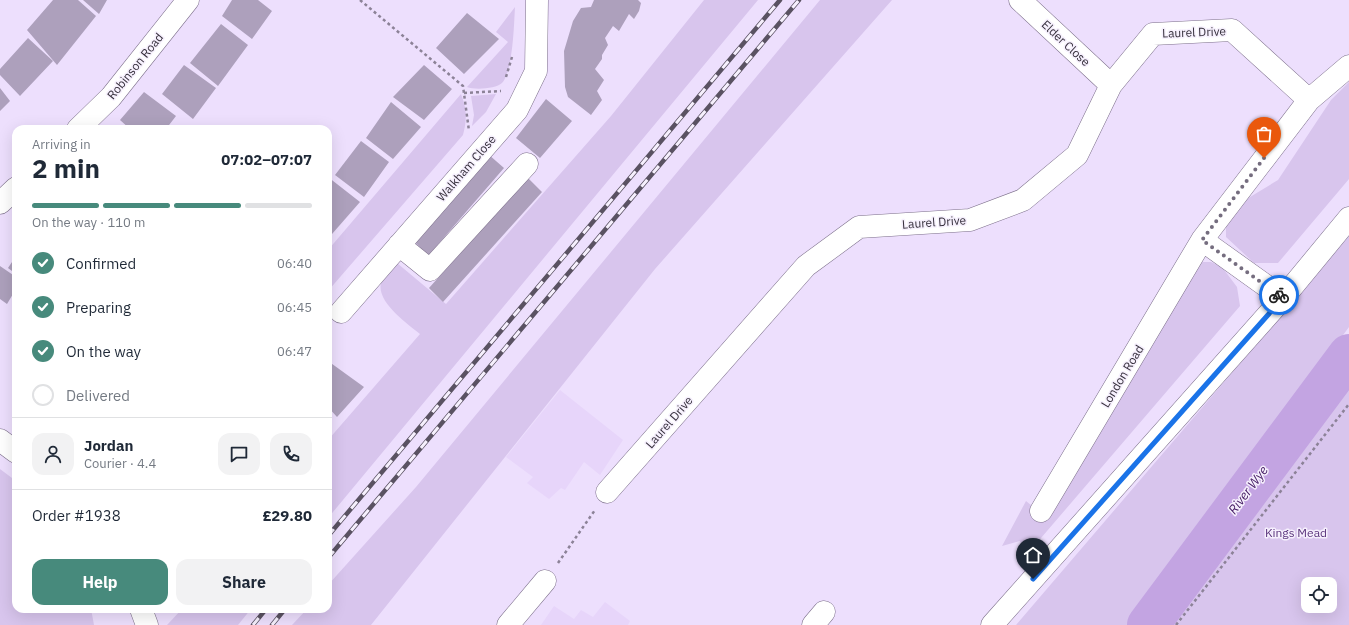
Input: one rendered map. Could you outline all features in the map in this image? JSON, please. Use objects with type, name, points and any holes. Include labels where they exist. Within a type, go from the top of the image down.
[{"type":"street","name":"Robinson Road","points":[[82,125],[111,97],[188,0]]},
{"type":"street","name":"Walkham Close","points":[[340,312],[517,110],[536,71],[537,0]]},
{"type":"street","name":"Elder Close","points":[[1020,0],[1111,85]]},
{"type":"street","name":"Laurel Drive","points":[[608,492],[806,266],[859,227],[970,220],[1023,200],[1077,155],[1111,85],[1153,34],[1232,30],[1309,100]]},
{"type":"street","name":"London Road","points":[[1041,511],[1202,240],[1309,100],[1349,66]]},
{"type":"street","points":[[399,246],[430,270],[527,164]]},
{"type":"street","points":[[0,204],[12,192]]},
{"type":"street","points":[[992,625],[1283,298],[1349,218]]},
{"type":"street","points":[[1202,240],[1283,298]]},
{"type":"street","points":[[0,440],[12,449]]},
{"type":"street","points":[[508,625],[545,581]]},
{"type":"street","points":[[142,613],[147,625]]},
{"type":"path","points":[[360,0],[463,86],[469,137],[474,131]]},
{"type":"path","points":[[464,93],[501,91],[498,96]]},
{"type":"path","points":[[1176,625],[1349,404]]},
{"type":"path","points":[[545,581],[608,492]]},
{"type":"shaded area","points":[[560,390],[623,440],[600,475],[584,462],[565,490],[561,488],[549,499],[527,483],[533,477],[506,457]]},
{"type":"shaded area","points":[[605,602],[630,621],[628,625],[541,625],[554,606],[574,619],[581,610],[593,617]]},
{"type":"green space","points":[[704,0],[758,0],[332,513],[332,435],[420,334],[400,317],[387,303],[382,295],[382,280],[397,263],[446,304],[611,116]]},
{"type":"green space","points":[[820,0],[892,0],[655,269],[371,625],[292,625],[303,613],[332,613],[332,581],[416,487]]},
{"type":"green space","points":[[515,7],[511,58],[506,77],[502,83],[495,87],[480,89],[467,87],[508,42],[496,32]]},
{"type":"green space","points":[[1349,82],[1349,179],[1278,263],[1254,263],[1226,237],[1226,222],[1240,203],[1278,180],[1331,100]]},
{"type":"green space","points":[[461,94],[466,114],[463,135],[332,286],[332,245]]},
{"type":"green space","points":[[496,94],[486,112],[472,126],[474,115],[471,96]]},
{"type":"green space","points":[[1349,236],[1349,327],[1129,625],[1016,625]]},
{"type":"green space","points":[[1195,262],[1211,262],[1222,267],[1237,287],[1240,306],[1029,552],[1024,553],[1020,541],[1002,546],[1026,501],[1043,515]]},
{"type":"green space","name":"Kings Mead","points":[[1349,370],[1349,625],[1163,625]]},
{"type":"green space","points":[[0,469],[12,478],[12,613],[92,613],[94,625],[0,625]]},
{"type":"green space","points":[[178,613],[248,613],[238,625],[167,625]]},
{"type":"building","points":[[53,0],[78,0],[96,16],[57,65],[27,30]]},
{"type":"building","points":[[83,0],[107,0],[99,14]]},
{"type":"building","points":[[232,0],[258,0],[272,11],[252,39],[222,16]]},
{"type":"building","points":[[594,0],[638,0],[641,3],[639,11],[634,19],[629,14],[619,31],[613,26],[605,38],[608,45],[602,55],[602,59],[595,69],[604,80],[597,91],[602,100],[591,115],[568,97],[565,87],[564,51],[573,21],[581,8],[591,7]]},
{"type":"building","points":[[467,13],[499,39],[464,74],[436,48]]},
{"type":"building","points":[[221,24],[248,45],[218,86],[190,63]]},
{"type":"building","points":[[28,38],[53,61],[20,96],[0,75],[0,69]]},
{"type":"building","points":[[184,65],[216,88],[193,119],[162,94]]},
{"type":"building","points":[[424,65],[452,89],[424,120],[393,97]]},
{"type":"building","points":[[0,88],[10,101],[0,111]]},
{"type":"building","points":[[144,92],[176,116],[169,125],[126,125],[120,120]]},
{"type":"building","points":[[546,99],[572,121],[540,158],[516,138]]},
{"type":"building","points":[[391,102],[421,127],[393,159],[366,138]]},
{"type":"building","points":[[361,141],[389,162],[364,197],[335,175]]},
{"type":"building","points":[[488,154],[504,168],[428,256],[413,240]]},
{"type":"building","points":[[528,178],[542,192],[443,302],[429,288]]},
{"type":"building","points":[[332,180],[360,202],[332,234]]},
{"type":"building","points":[[12,262],[12,271],[8,268]]},
{"type":"building","points":[[0,266],[12,274],[12,296],[7,304],[0,299]]},
{"type":"building","points":[[332,364],[364,387],[337,417],[332,411]]},
{"type":"waterway","name":"River Wye","points":[[1148,625],[1349,355]]},
{"type":"railway","points":[[332,531],[780,0]]},
{"type":"railway","points":[[332,553],[799,0]]},
{"type":"railway","points":[[253,625],[263,613]]},
{"type":"railway","points":[[272,625],[282,613]]},
{"type":"way so far","points":[[1264,158],[1202,240],[1279,295]]},
{"type":"route","points":[[1033,579],[1283,298],[1279,295]]}]
